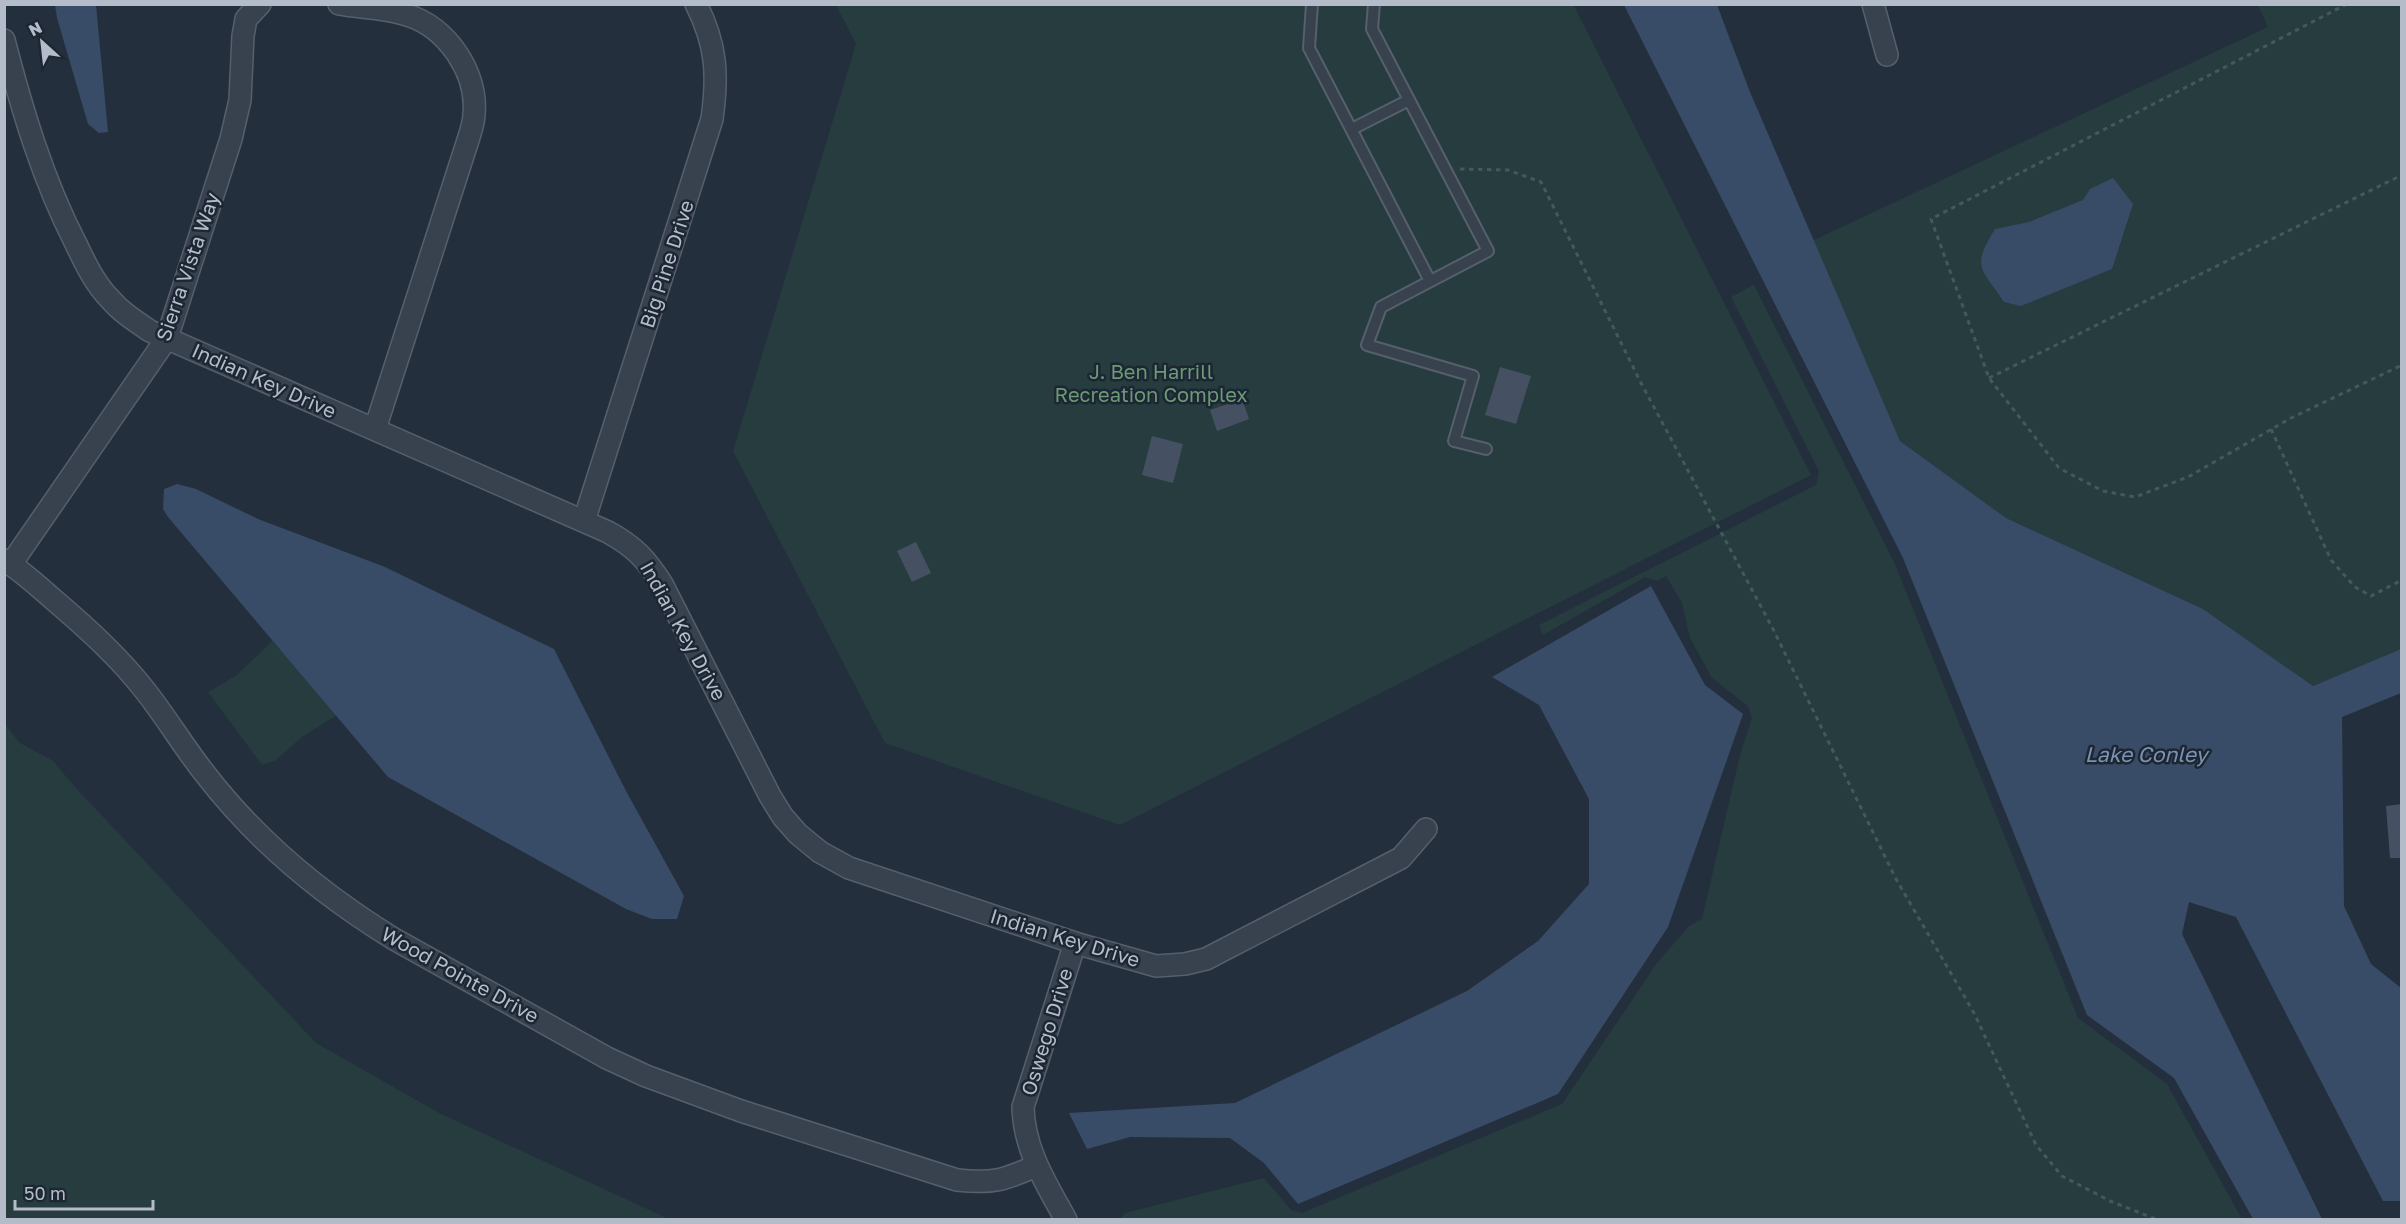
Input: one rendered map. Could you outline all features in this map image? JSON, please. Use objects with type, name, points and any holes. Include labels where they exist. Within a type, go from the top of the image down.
[{"type":"street","name":"Sierra Vista Way","points":[[8,562],[166,339],[231,139],[240,100],[246,19],[260,4]]},
{"type":"street","points":[[339,4],[407,15],[427,24],[443,37],[458,55],[467,72],[473,93],[474,114],[469,137],[375,429]]},
{"type":"street","name":"Big Pine Drive","points":[[584,521],[712,119],[717,69],[703,18],[696,4]]},
{"type":"street","points":[[1872,4],[1887,55]]},
{"type":"street","name":"Indian Key Drive","points":[[4,40],[33,142],[68,229],[88,269],[108,298],[128,317],[166,339],[584,521],[630,544],[646,559],[662,584],[770,796],[783,817],[798,834],[820,852],[849,868],[1075,943],[1156,966],[1185,964],[1206,959],[1401,858],[1426,829]]},
{"type":"street","name":"Wood Pointe Drive","points":[[8,562],[87,628],[120,660],[206,775],[241,815],[286,859],[361,919],[394,939],[607,1058],[645,1076],[741,1111],[957,1180],[982,1183],[1004,1180],[1036,1166]]},
{"type":"street","name":"Oswego Drive","points":[[1066,1220],[1036,1166],[1024,1128],[1023,1107],[1075,943]]},
{"type":"lane","points":[[1312,4],[1310,48],[1430,281]]},
{"type":"lane","points":[[1374,4],[1372,29],[1488,251],[1381,307],[1367,345],[1473,376],[1454,441],[1486,449]]},
{"type":"lane","points":[[1352,129],[1409,100]]},
{"type":"path","points":[[2347,4],[1931,219],[1989,378],[2059,468],[2103,491],[2135,497],[2188,477],[2271,429],[2402,365]]},
{"type":"path","points":[[1444,169],[1508,170],[1541,182],[1641,383],[1773,629],[1896,879],[1974,1013],[2036,1145],[2062,1176],[2110,1201],[2158,1220]]},
{"type":"path","points":[[1989,378],[2402,175]]},
{"type":"path","points":[[2271,429],[2331,560],[2355,588],[2371,596],[2402,580]]},
{"type":"green space","name":"J. Ben Harrill Recreation Complex","points":[[1573,4],[1811,475],[1120,825],[885,743],[733,451],[856,44],[836,5]]},
{"type":"green space","points":[[2258,5],[2401,5],[2401,649],[2313,686],[2203,609],[2006,518],[1900,441],[1793,250],[2268,27]]},
{"type":"green space","points":[[1754,285],[1894,562],[2078,1018],[2167,1084],[2242,1219],[1120,1219],[1125,1213],[1264,1178],[1291,1210],[1302,1213],[1562,1104],[1657,963],[1689,926],[1702,919],[1740,755],[1752,718],[1748,706],[1712,678],[1690,638],[1682,603],[1666,576],[1657,581],[1645,577],[1543,635],[1539,625],[1816,485],[1819,471],[1731,297]]},
{"type":"green space","points":[[272,641],[340,713],[302,737],[275,761],[262,765],[208,692],[237,675]]},
{"type":"green space","points":[[4,723],[20,743],[53,761],[316,1043],[441,1114],[669,1219],[5,1219]]},
{"type":"water","points":[[55,5],[96,5],[108,132],[99,133],[88,124]]},
{"type":"water","name":"Lake Conley","points":[[1624,5],[1717,5],[1750,92],[1900,441],[2006,518],[2203,609],[2313,686],[2401,649],[2401,693],[2342,717],[2344,906],[2371,964],[2401,988],[2401,1201],[2383,1201],[2236,917],[2189,902],[2182,934],[2322,1219],[2253,1219],[2174,1078],[2087,1015],[1903,558]]},
{"type":"water","points":[[2113,178],[2133,204],[2112,269],[2021,306],[2004,302],[1985,274],[1981,260],[1995,229],[2029,222],[2083,200],[2090,189]]},
{"type":"water","points":[[177,484],[196,489],[258,519],[385,567],[554,649],[626,791],[684,896],[677,919],[652,919],[626,909],[388,777],[168,517],[163,509],[164,489]]},
{"type":"water","points":[[1651,586],[1705,685],[1743,714],[1668,927],[1558,1094],[1298,1204],[1264,1163],[1230,1138],[1130,1137],[1087,1149],[1069,1113],[1235,1103],[1467,991],[1538,941],[1589,884],[1589,799],[1539,705],[1492,677]]},
{"type":"building","points":[[1500,367],[1531,376],[1516,424],[1485,415]]},
{"type":"building","points":[[1242,399],[1249,419],[1217,431],[1210,410]]},
{"type":"building","points":[[1152,436],[1183,444],[1173,483],[1142,475]]},
{"type":"building","points":[[916,542],[931,573],[912,582],[897,551]]},
{"type":"building","points":[[2402,804],[2402,858],[2390,858],[2386,806]]}]
